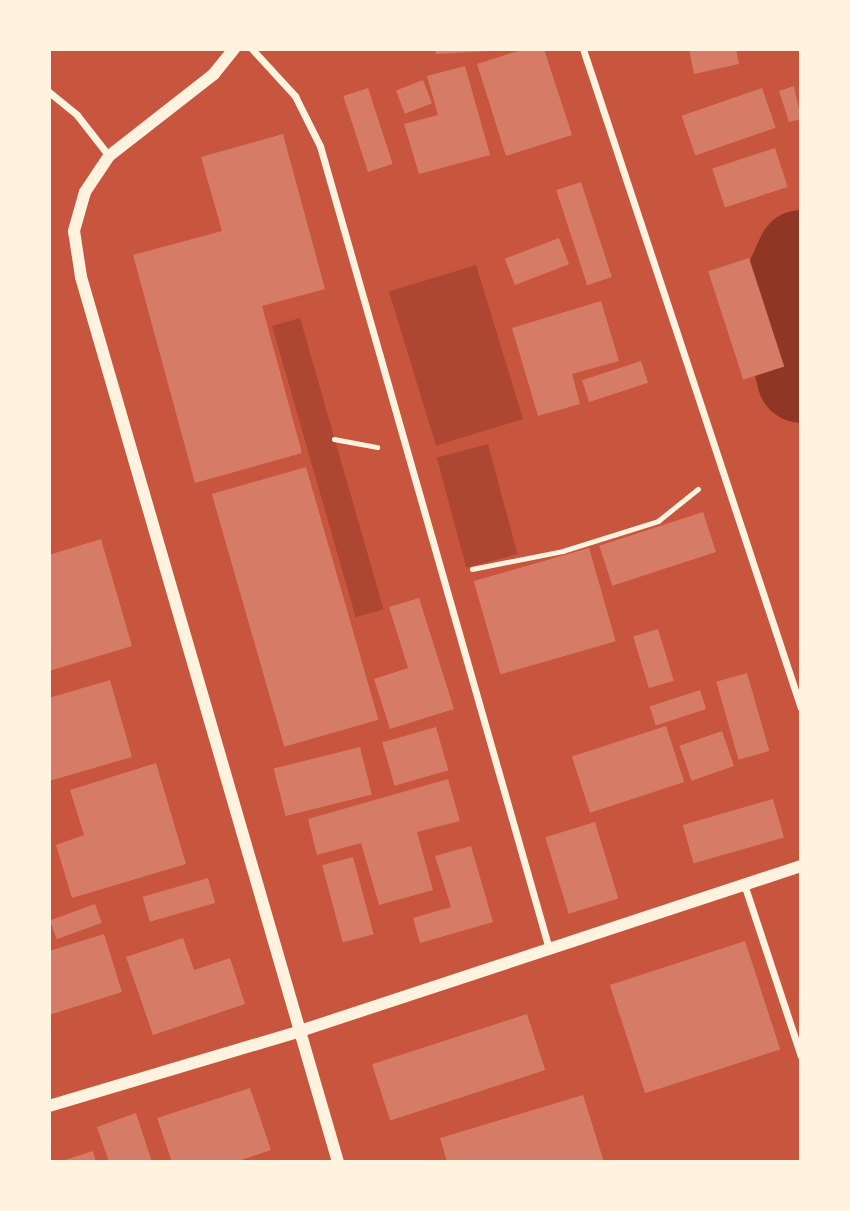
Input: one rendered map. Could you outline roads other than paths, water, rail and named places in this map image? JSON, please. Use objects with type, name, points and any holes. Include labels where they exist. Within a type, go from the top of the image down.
[{"type":"street","points":[[234,49],[214,74],[109,156],[85,192],[74,231],[81,277],[338,1162]]},
{"type":"street","points":[[253,49],[295,96],[320,146],[549,950]]},
{"type":"street","points":[[583,49],[801,708]]},
{"type":"street","points":[[49,92],[77,115],[109,156]]},
{"type":"street","points":[[49,1106],[300,1031],[801,866]]},
{"type":"street","points":[[744,883],[801,1056]]},
{"type":"waterway","points":[[801,254],[782,296],[801,378]]}]
